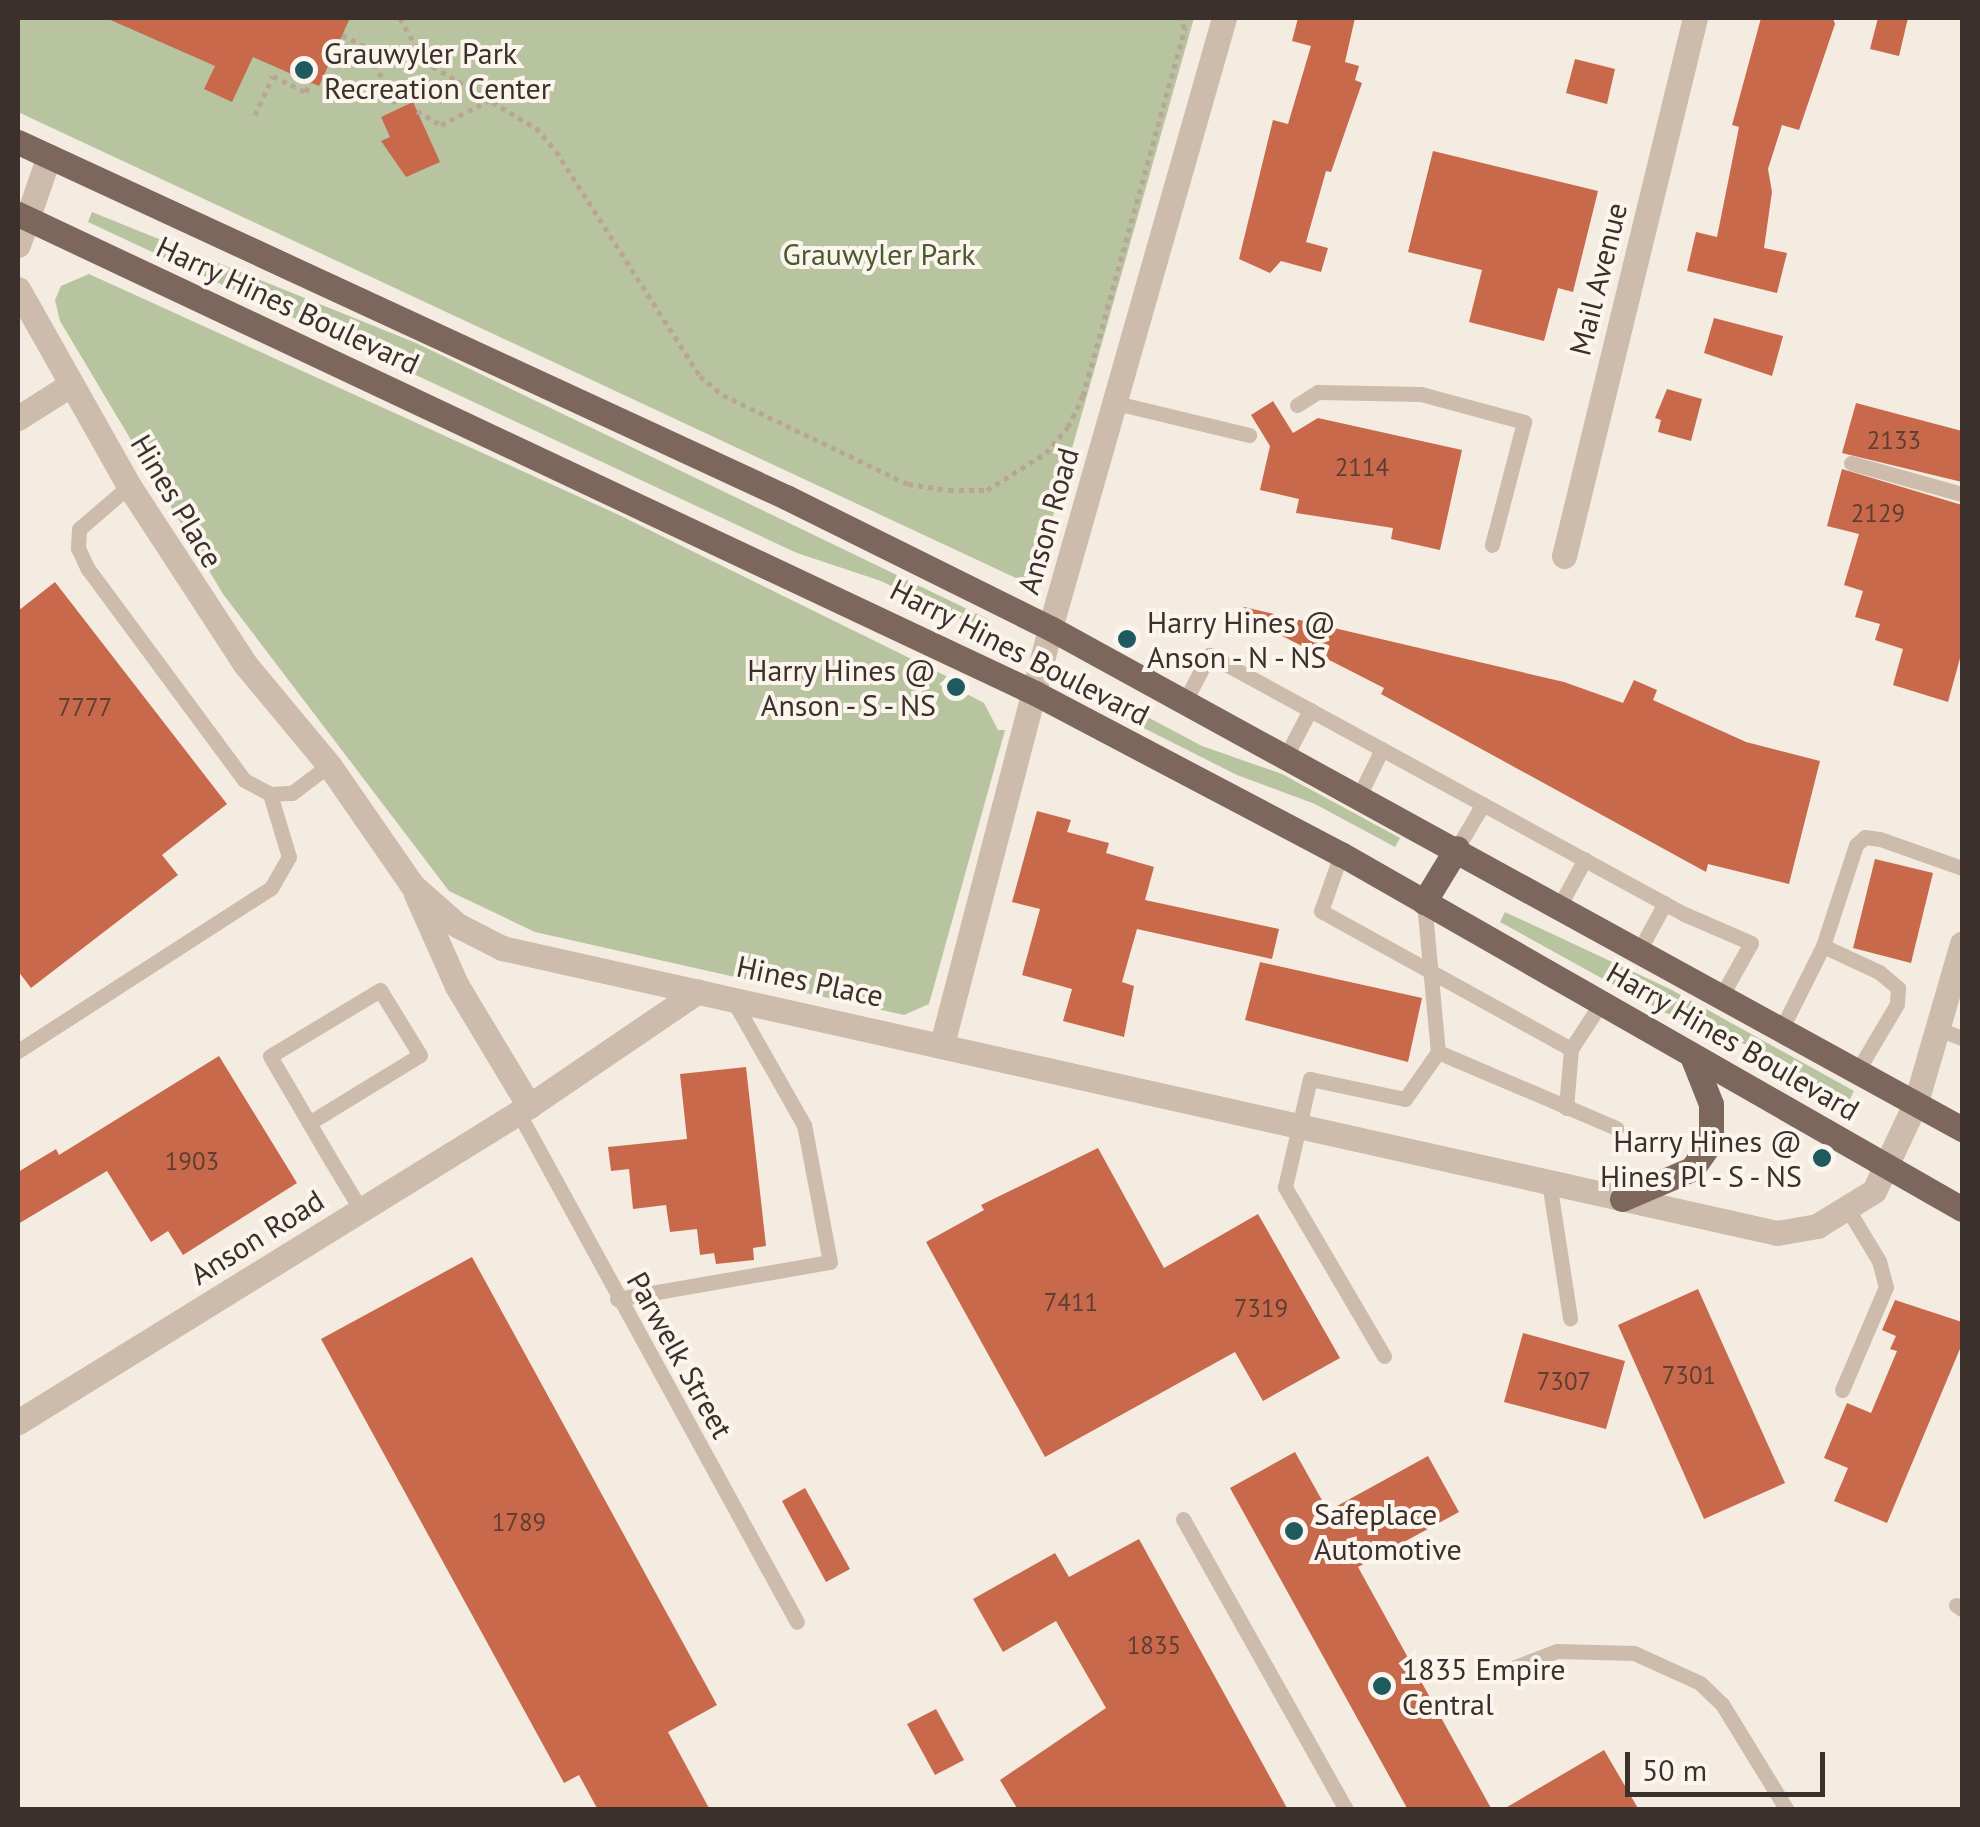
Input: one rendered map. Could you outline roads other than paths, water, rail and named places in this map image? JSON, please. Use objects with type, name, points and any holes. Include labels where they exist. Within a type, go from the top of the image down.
[{"type":"main road","name":"Harry Hines Boulevard","points":[[18,142],[786,496],[1050,628],[1360,794],[1962,1129]]},
{"type":"main road","name":"Harry Hines Boulevard","points":[[20,216],[1034,693],[1340,854],[1962,1209]]},
{"type":"main road","points":[[1424,902],[1458,848]]},
{"type":"main road","points":[[1622,1199],[1692,1169],[1711,1142],[1711,1104],[1692,1056]]},
{"type":"street","name":"Anson Road","points":[[942,1044],[1050,628],[1224,18]]},
{"type":"street","name":"Mail Avenue","points":[[1564,556],[1694,18]]},
{"type":"street","points":[[18,245],[20,216],[49,156]]},
{"type":"street","name":"Hines Place","points":[[18,289],[129,486],[245,664],[330,765],[412,885],[457,925],[502,948],[731,996],[1777,1233],[1848,1211],[1874,1191],[1889,1168],[1916,1102],[1952,1034],[1962,944]]},
{"type":"street","points":[[18,418],[70,385]]},
{"type":"street","points":[[412,885],[457,986],[524,1109]]},
{"type":"street","name":"Anson Road","points":[[18,1422],[524,1109],[698,991]]},
{"type":"lane","points":[[1297,405],[1318,392],[1420,394],[1524,422],[1492,545]]},
{"type":"lane","points":[[1116,404],[1249,435]]},
{"type":"lane","points":[[1850,463],[1962,494]]},
{"type":"lane","points":[[129,486],[79,529],[78,548],[244,780],[270,794],[292,793],[330,765]]},
{"type":"lane","points":[[1186,700],[1210,655],[1584,860],[1752,943],[1722,994]]},
{"type":"lane","points":[[1286,754],[1310,710]]},
{"type":"lane","points":[[1360,794],[1382,750]]},
{"type":"lane","points":[[18,1051],[271,888],[288,857],[270,794]]},
{"type":"lane","points":[[1458,848],[1483,804]]},
{"type":"lane","points":[[1782,1028],[1822,946],[1856,845],[1865,837],[1962,868]]},
{"type":"lane","points":[[1340,854],[1321,910],[1571,1048]]},
{"type":"lane","points":[[1560,904],[1584,860]]},
{"type":"lane","points":[[1384,1356],[1285,1186],[1310,1079],[1404,1099],[1438,1052],[1424,902]]},
{"type":"lane","points":[[1640,949],[1665,903]]},
{"type":"lane","points":[[1822,946],[1879,972],[1898,988],[1898,1004],[1858,1070]]},
{"type":"lane","points":[[309,1123],[420,1055],[380,990],[270,1056],[309,1123],[361,1210]]},
{"type":"lane","points":[[617,1300],[830,1262],[804,1125],[731,996]]},
{"type":"lane","points":[[1566,1108],[1571,1048],[1601,1003]]},
{"type":"lane","points":[[1438,1052],[1616,1128]]},
{"type":"lane","name":"Parwelk Street","points":[[524,1109],[617,1300],[797,1622]]},
{"type":"lane","points":[[1549,1182],[1570,1318]]},
{"type":"lane","points":[[1842,1390],[1878,1316],[1886,1286],[1879,1261],[1848,1211]]},
{"type":"lane","points":[[1183,1519],[1346,1810]]},
{"type":"lane","points":[[1497,1674],[1557,1651],[1634,1653],[1700,1683],[1722,1704],[1787,1810]]},
{"type":"place","name":"Grauwyler Park Recreation Center","points":[[304,70]]},
{"type":"place","name":"Harry Hines @ Anson - N - NS","points":[[1127,639]]},
{"type":"place","name":"Harry Hines @ Anson - S - NS","points":[[956,687]]},
{"type":"place","name":"Harry Hines @ Hines Pl - S - NS","points":[[1822,1158]]},
{"type":"place","name":"Safeplace Automotive","points":[[1294,1531]]},
{"type":"place","name":"1835 Empire Central","points":[[1382,1686]]},
{"type":"park label","name":"Grauwyler Park","points":[[879,254]]}]
